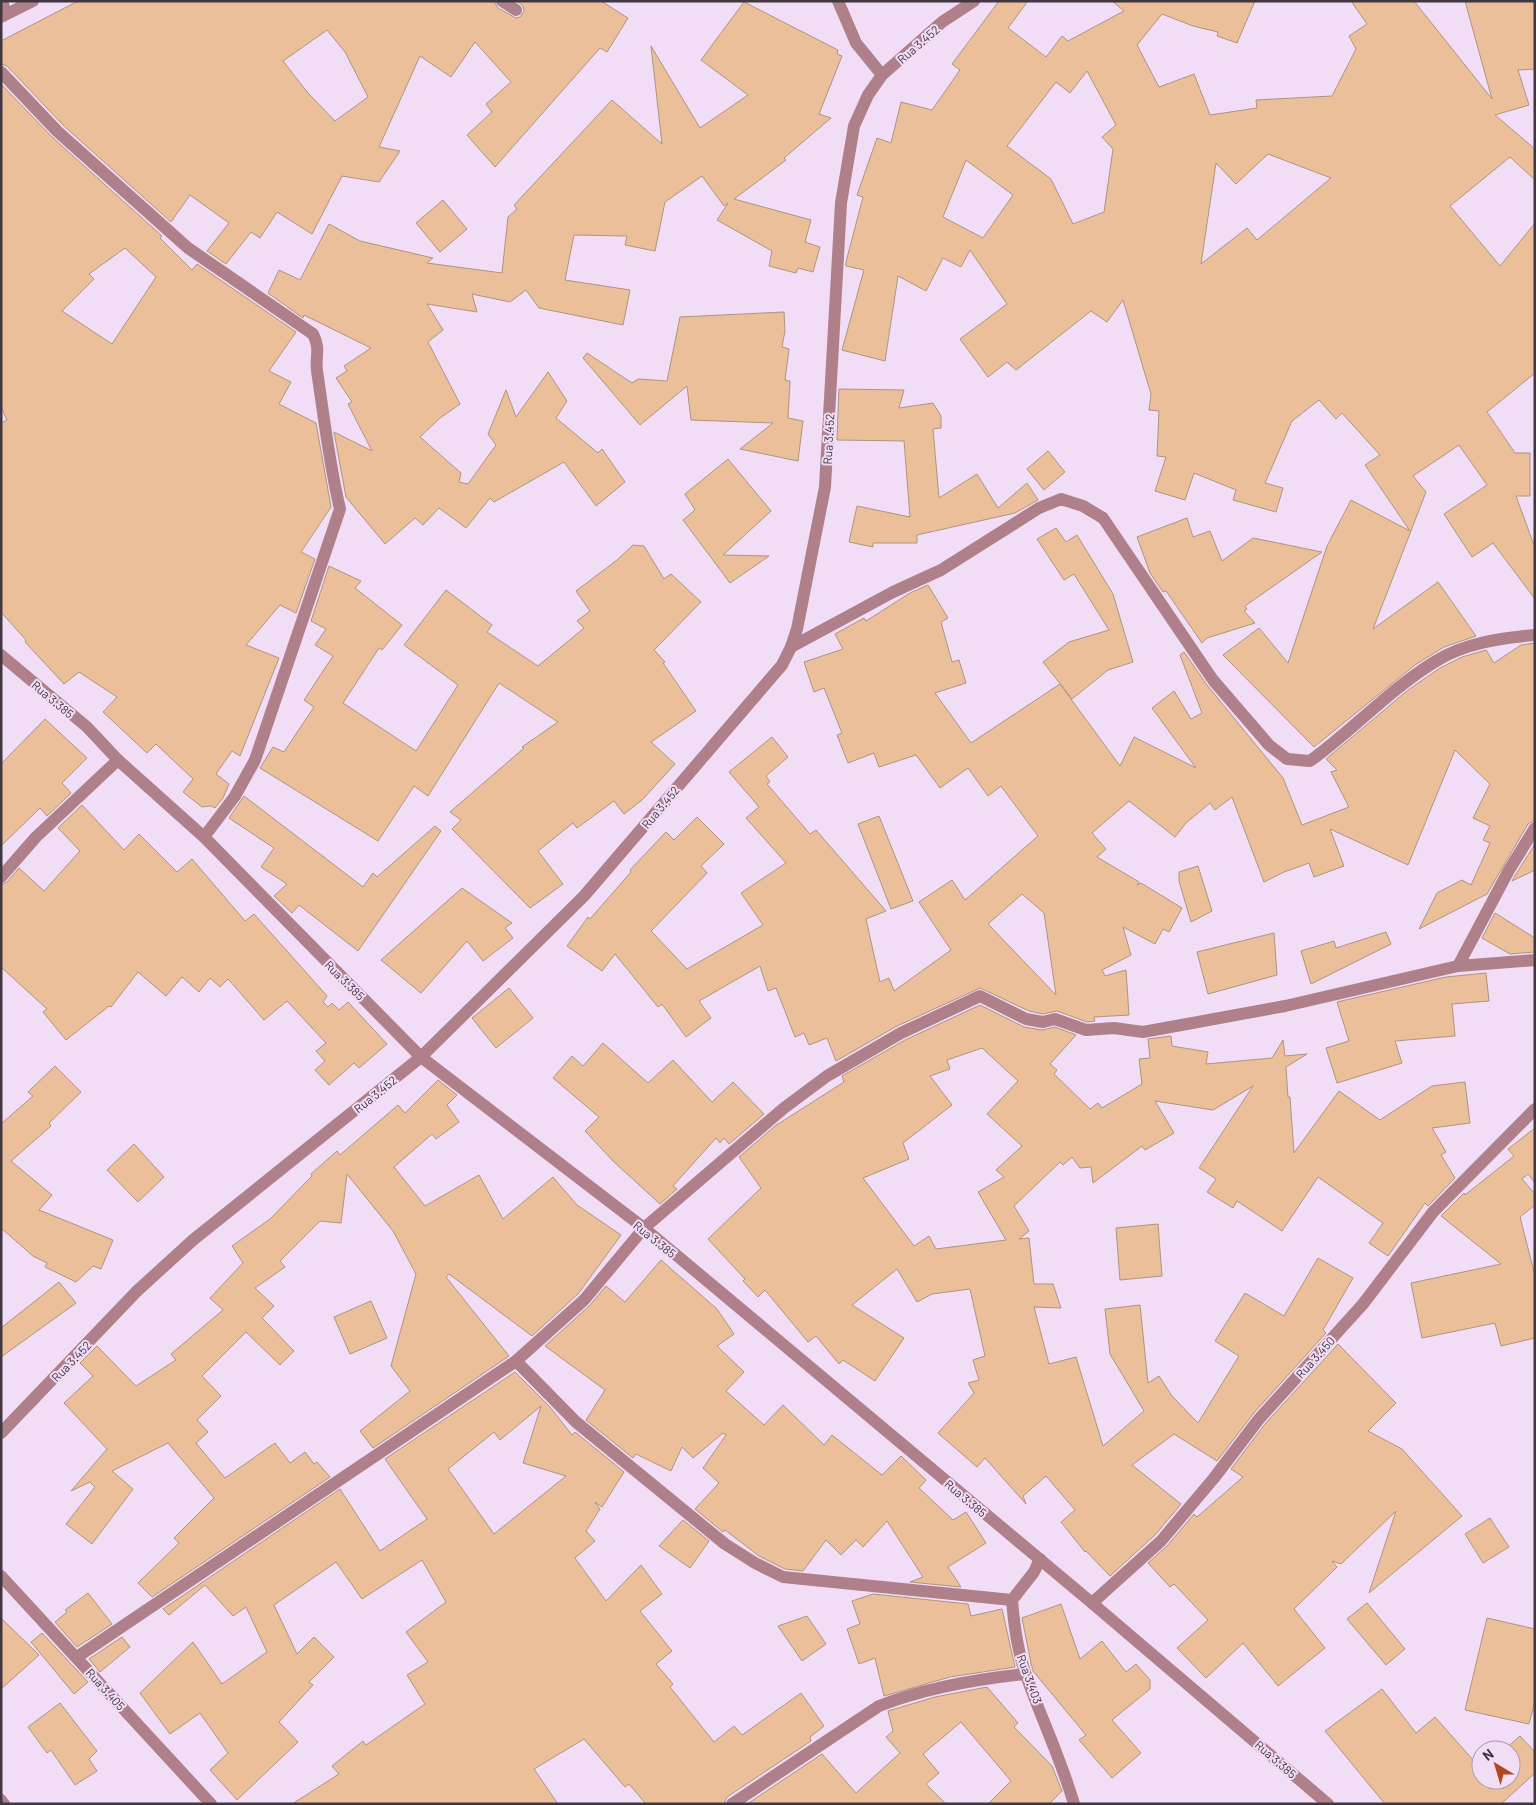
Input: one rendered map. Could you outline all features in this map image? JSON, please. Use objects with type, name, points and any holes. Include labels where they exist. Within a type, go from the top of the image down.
[{"type":"street","points":[[2,1],[4,16],[33,1]]},
{"type":"street","points":[[502,1],[516,10]]},
{"type":"street","points":[[838,1],[856,43],[882,75]]},
{"type":"street","name":"Rua 3.452","points":[[1,1433],[136,1291],[192,1240],[421,1057],[584,896],[782,665],[791,648],[825,487],[841,203],[854,126],[868,95],[882,75],[942,22],[974,1]]},
{"type":"street","points":[[1,72],[57,131],[188,248],[313,334],[318,344],[316,367],[332,478],[340,509],[255,760],[234,796],[204,837]]},
{"type":"street","points":[[791,648],[893,592],[941,570],[1038,508],[1061,499],[1083,506],[1103,518],[1213,680],[1269,745],[1288,759],[1310,761],[1333,744],[1364,715],[1436,661],[1493,640],[1535,634]]},
{"type":"street","name":"Rua 3.385","points":[[1,655],[86,727],[118,760],[204,837],[421,1057],[644,1228],[1092,1602],[1328,1804]]},
{"type":"street","points":[[1,877],[36,837],[118,760]]},
{"type":"street","points":[[1458,966],[1509,870],[1535,828]]},
{"type":"street","points":[[77,1657],[516,1361],[584,1300],[644,1228],[784,1108],[827,1076],[901,1034],[980,996],[1026,1019],[1043,1022],[1055,1019],[1086,1030],[1114,1028],[1142,1032],[1285,1006],[1458,966],[1535,960]]},
{"type":"street","name":"Rua 3.450","points":[[1092,1602],[1161,1541],[1214,1478],[1258,1419],[1363,1304],[1434,1212],[1535,1109]]},
{"type":"street","points":[[516,1361],[576,1422],[725,1544],[783,1577],[1012,1600],[1034,1572],[1040,1559]]},
{"type":"street","name":"Rua 3.405","points":[[1,1576],[211,1804]]},
{"type":"street","name":"Rua 3.403","points":[[1012,1600],[1015,1634],[1025,1674],[1049,1731],[1074,1804]]},
{"type":"street","points":[[732,1804],[879,1706],[896,1699],[966,1683],[1025,1674]]},
{"type":"street","points":[[1,1800],[4,1804]]},
{"type":"building","points":[[78,1],[494,1],[498,8],[516,18],[520,17],[524,11],[523,6],[517,1],[601,1],[628,18],[607,52],[600,48],[495,167],[467,135],[492,112],[486,104],[511,82],[475,42],[451,77],[420,56],[379,147],[400,151],[379,182],[342,176],[312,234],[277,212],[260,238],[251,232],[226,264],[207,251],[229,223],[190,195],[171,222],[63,125],[7,66],[1,64],[1,41]],"holes":[[[327,30],[345,52],[368,97],[335,121],[308,93],[283,61]]]},
{"type":"building","points":[[999,1],[1028,1],[1008,28],[1046,57],[1062,36],[1068,41],[1124,11],[1112,1],[1255,1],[1237,43],[1217,36],[1218,32],[1193,26],[1162,14],[1137,45],[1159,87],[1194,74],[1210,115],[1257,108],[1256,100],[1332,96],[1356,49],[1349,36],[1367,24],[1351,1],[1414,1],[1492,99],[1465,1],[1535,1],[1535,69],[1518,70],[1529,105],[1495,115],[1535,149],[1535,180],[1510,157],[1450,206],[1500,266],[1535,223],[1535,373],[1487,412],[1515,453],[1530,453],[1530,496],[1516,496],[1535,548],[1535,599],[1493,543],[1472,557],[1444,514],[1487,485],[1459,445],[1413,476],[1426,492],[1373,629],[1438,582],[1476,636],[1444,647],[1415,665],[1314,747],[1223,655],[1259,628],[1288,663],[1327,546],[1351,500],[1410,531],[1365,465],[1380,455],[1342,413],[1336,419],[1319,400],[1292,421],[1265,483],[1283,488],[1276,512],[1233,500],[1236,490],[1194,473],[1185,500],[1155,491],[1166,457],[1157,456],[1159,411],[1149,410],[1151,394],[1123,300],[1107,322],[1091,311],[1016,370],[1007,362],[988,377],[960,339],[1007,304],[970,250],[961,267],[943,258],[926,291],[898,276],[885,361],[842,350],[864,270],[846,266],[863,197],[857,195],[877,138],[891,143],[901,102],[932,110],[960,70],[952,64]],"holes":[[[1087,71],[1116,125],[1102,137],[1113,149],[1104,212],[1073,224],[1051,179],[1007,146],[1056,82],[1070,93]],[[1268,154],[1331,178],[1257,240],[1247,228],[1201,264],[1216,163],[1236,184]],[[966,160],[1013,195],[983,238],[943,217]]]},
{"type":"building","points":[[744,2],[838,50],[837,54],[842,56],[819,114],[831,118],[784,158],[786,160],[734,199],[811,220],[805,242],[820,247],[813,272],[798,268],[796,273],[769,266],[772,251],[717,220],[728,203],[724,206],[702,176],[665,202],[655,251],[625,245],[627,236],[574,235],[565,280],[630,290],[623,325],[539,308],[526,290],[510,302],[472,294],[477,312],[427,304],[443,330],[428,342],[460,404],[440,418],[420,437],[461,473],[459,482],[468,484],[496,445],[488,434],[506,390],[516,417],[548,372],[567,401],[556,418],[598,453],[602,449],[625,482],[596,506],[564,462],[494,502],[490,498],[466,528],[439,508],[423,525],[415,518],[385,544],[346,497],[334,432],[372,451],[348,404],[352,402],[336,378],[347,371],[344,366],[371,348],[304,315],[303,318],[268,293],[279,270],[300,280],[329,224],[360,241],[433,258],[427,263],[502,273],[508,217],[517,209],[514,205],[612,100],[662,144],[651,46],[700,128],[748,95],[701,60]]},
{"type":"building","points":[[1,84],[52,137],[162,236],[160,238],[192,270],[197,264],[296,332],[269,371],[291,382],[279,404],[316,423],[331,507],[301,552],[315,559],[296,613],[280,605],[246,645],[279,658],[240,756],[232,751],[216,774],[229,784],[223,798],[215,808],[211,806],[202,807],[183,792],[193,779],[156,744],[147,753],[103,712],[117,697],[79,672],[64,684],[25,642],[26,640],[1,612],[1,423],[7,420],[1,407]],"holes":[[[125,248],[156,277],[112,344],[62,311],[94,279],[89,274]]]},
{"type":"building","points":[[443,200],[467,229],[440,252],[416,223]]},
{"type":"building","points":[[784,312],[785,331],[782,347],[789,349],[785,380],[790,381],[788,418],[803,421],[798,461],[740,449],[773,423],[691,420],[687,386],[640,425],[583,358],[587,353],[632,383],[638,379],[667,381],[680,317]]},
{"type":"building","points":[[839,389],[904,390],[899,408],[933,403],[941,416],[941,428],[933,429],[939,498],[977,474],[998,508],[1027,483],[1038,500],[1015,513],[917,535],[917,543],[873,543],[873,547],[849,542],[857,506],[910,517],[904,441],[837,440]]},
{"type":"building","points":[[1048,451],[1065,472],[1044,490],[1027,469]]},
{"type":"building","points":[[728,459],[771,511],[723,555],[769,556],[730,583],[683,520],[695,510],[685,494]]},
{"type":"building","points":[[1187,518],[1193,537],[1210,531],[1222,561],[1253,538],[1322,552],[1245,606],[1247,609],[1244,611],[1255,623],[1207,638],[1202,643],[1166,591],[1163,592],[1150,573],[1137,537]]},
{"type":"building","points":[[1056,528],[1066,542],[1077,535],[1113,594],[1133,662],[1108,670],[1072,699],[1043,662],[1069,642],[1109,630],[1074,574],[1064,580],[1037,539]]},
{"type":"building","points":[[633,545],[644,546],[664,579],[671,574],[701,602],[654,650],[665,662],[663,663],[696,711],[651,742],[675,764],[642,800],[624,814],[614,801],[577,828],[573,823],[538,851],[563,884],[530,908],[452,829],[461,820],[450,812],[524,748],[522,747],[558,722],[499,683],[428,796],[414,786],[378,841],[260,768],[273,747],[284,752],[314,707],[304,700],[333,656],[315,645],[326,629],[311,621],[329,566],[361,581],[355,588],[402,625],[382,650],[379,648],[343,703],[416,751],[458,685],[404,645],[446,590],[492,625],[487,632],[538,666],[584,628],[577,621],[590,611],[576,591],[617,560]]},
{"type":"building","points":[[928,585],[948,618],[941,622],[952,662],[959,660],[966,683],[935,693],[971,743],[1060,684],[1120,766],[1134,737],[1196,768],[1152,708],[1174,691],[1191,719],[1202,713],[1180,655],[1184,652],[1207,685],[1283,778],[1302,825],[1349,807],[1331,772],[1337,770],[1326,759],[1408,690],[1440,668],[1462,657],[1486,650],[1494,663],[1521,645],[1535,643],[1535,820],[1528,824],[1487,894],[1419,929],[1437,893],[1462,880],[1471,885],[1490,843],[1483,840],[1490,826],[1473,818],[1490,784],[1455,750],[1408,865],[1330,829],[1344,866],[1314,877],[1309,863],[1264,882],[1232,797],[1215,810],[1210,803],[1186,823],[1175,837],[1129,801],[1092,833],[1106,849],[1097,857],[1139,882],[1137,885],[1141,883],[1182,908],[1169,932],[1163,929],[1155,944],[1123,927],[1131,955],[1102,970],[1105,976],[1126,970],[1129,1015],[1094,1017],[1095,1021],[1087,1022],[1057,1011],[1043,1014],[1029,1011],[980,988],[897,1026],[836,1061],[827,1038],[809,1045],[804,1033],[795,1037],[776,988],[768,991],[760,966],[699,1001],[711,1018],[686,1037],[662,1004],[658,1007],[615,954],[602,971],[567,946],[588,917],[590,919],[631,872],[630,870],[666,832],[674,840],[697,817],[724,844],[701,866],[707,873],[651,931],[687,969],[763,925],[741,893],[786,863],[746,818],[759,807],[729,772],[772,737],[788,757],[766,776],[770,782],[767,784],[810,834],[816,830],[886,911],[866,919],[880,982],[889,978],[894,991],[951,950],[919,902],[952,880],[965,900],[1038,836],[1001,786],[988,796],[968,768],[940,788],[916,755],[879,767],[874,753],[848,763],[837,735],[842,733],[824,688],[814,692],[804,662],[843,649],[835,634],[864,618],[866,621],[910,593]],"holes":[[[1022,894],[1044,913],[1056,995],[988,924]]]},
{"type":"building","points":[[45,719],[87,758],[62,783],[71,793],[47,816],[40,808],[1,846],[1,764]]},
{"type":"building","points":[[244,796],[363,887],[373,873],[377,877],[435,826],[441,831],[358,951],[299,905],[292,913],[274,896],[287,884],[261,867],[274,848],[229,818]]},
{"type":"building","points":[[82,805],[124,850],[139,834],[177,872],[192,859],[245,921],[254,914],[327,996],[323,1002],[328,1007],[332,1003],[339,1010],[348,1002],[387,1044],[359,1068],[354,1063],[329,1085],[315,1070],[325,1061],[316,1051],[326,1043],[287,1001],[264,1020],[228,979],[220,987],[210,978],[199,992],[182,977],[166,996],[138,972],[111,1007],[109,1006],[66,1040],[43,1012],[47,1009],[1,967],[1,885],[7,882],[19,868],[44,891],[80,851],[58,828]]},
{"type":"building","points":[[879,816],[913,901],[891,909],[858,824]]},
{"type":"building","points":[[1535,844],[1535,870],[1512,881],[1516,874]]},
{"type":"building","points":[[1198,866],[1212,911],[1191,922],[1179,881],[1179,872]]},
{"type":"building","points":[[462,888],[512,923],[505,928],[513,938],[483,961],[467,941],[421,993],[381,960]]},
{"type":"building","points":[[1495,913],[1535,938],[1535,952],[1510,954],[1482,938]]},
{"type":"building","points":[[1386,932],[1391,944],[1311,984],[1301,951],[1334,941],[1336,948]]},
{"type":"building","points":[[1274,933],[1277,975],[1208,994],[1197,952]]},
{"type":"building","points":[[1486,973],[1489,1001],[1452,1004],[1455,1036],[1395,1041],[1402,1063],[1337,1083],[1326,1048],[1349,1041],[1337,1002],[1446,977]]},
{"type":"building","points":[[509,988],[533,1018],[496,1048],[472,1018]]},
{"type":"building","points":[[980,1005],[1024,1027],[1042,1030],[1055,1027],[1076,1035],[1050,1064],[1057,1070],[1054,1074],[1090,1109],[1098,1103],[1102,1108],[1142,1084],[1139,1059],[1150,1058],[1148,1039],[1171,1036],[1172,1046],[1208,1052],[1206,1064],[1272,1058],[1283,1040],[1285,1056],[1307,1054],[1286,1067],[1294,1153],[1339,1091],[1380,1120],[1432,1086],[1465,1082],[1470,1123],[1432,1128],[1446,1152],[1441,1155],[1455,1178],[1428,1206],[1425,1203],[1388,1256],[1369,1243],[1383,1223],[1318,1177],[1282,1231],[1237,1201],[1233,1208],[1207,1192],[1216,1179],[1199,1168],[1253,1086],[1213,1110],[1155,1101],[1174,1133],[1145,1150],[1142,1146],[1093,1183],[1091,1167],[1080,1168],[1072,1157],[1063,1165],[1060,1162],[1014,1206],[1029,1231],[1019,1239],[1029,1238],[1034,1284],[1053,1284],[1061,1308],[1034,1307],[1049,1364],[1076,1357],[1103,1446],[1144,1411],[1110,1354],[1105,1309],[1140,1305],[1148,1383],[1159,1376],[1172,1396],[1198,1423],[1239,1356],[1215,1341],[1245,1293],[1284,1316],[1318,1258],[1353,1278],[1323,1330],[1326,1333],[1253,1414],[1217,1461],[1174,1434],[1132,1465],[1181,1504],[1155,1535],[1110,1576],[1085,1552],[1061,1522],[1075,1510],[1046,1476],[1023,1496],[1026,1504],[985,1458],[977,1467],[938,1433],[974,1393],[968,1383],[979,1380],[973,1360],[985,1356],[970,1289],[932,1294],[917,1302],[897,1269],[852,1305],[904,1338],[875,1381],[843,1360],[839,1364],[816,1336],[808,1342],[765,1290],[758,1297],[743,1281],[745,1279],[708,1239],[761,1188],[739,1157],[775,1126],[844,1082],[842,1076],[905,1040]],"holes":[[[982,1048],[1018,1081],[987,1114],[1022,1146],[996,1170],[1004,1177],[978,1192],[1006,1240],[936,1249],[929,1236],[914,1246],[863,1178],[909,1159],[903,1143],[952,1105],[930,1076],[950,1069],[947,1060]]]},
{"type":"building","points":[[603,1043],[648,1083],[673,1060],[712,1102],[733,1082],[764,1114],[729,1144],[724,1138],[720,1143],[716,1138],[673,1186],[677,1189],[660,1204],[614,1162],[585,1131],[599,1117],[553,1078],[572,1056],[583,1066]]},
{"type":"building","points":[[55,1066],[81,1092],[49,1123],[51,1126],[11,1161],[52,1195],[39,1210],[113,1240],[101,1269],[93,1266],[76,1282],[45,1267],[47,1263],[33,1256],[1,1228],[1,1124],[33,1096],[28,1092]]},
{"type":"building","points":[[438,1080],[457,1095],[447,1105],[459,1122],[436,1139],[432,1134],[394,1167],[425,1206],[479,1175],[503,1219],[553,1177],[577,1205],[621,1235],[578,1294],[532,1336],[449,1274],[446,1277],[509,1356],[373,1448],[360,1431],[410,1391],[391,1366],[416,1274],[393,1231],[347,1174],[341,1223],[320,1221],[280,1261],[285,1267],[255,1288],[274,1306],[262,1318],[294,1351],[280,1365],[246,1332],[202,1376],[221,1396],[197,1420],[208,1432],[196,1443],[225,1478],[275,1443],[290,1463],[305,1452],[314,1464],[317,1462],[330,1477],[152,1597],[138,1583],[179,1543],[174,1538],[214,1498],[168,1443],[112,1471],[133,1489],[92,1544],[66,1524],[95,1487],[90,1482],[71,1491],[107,1449],[64,1403],[93,1376],[80,1363],[97,1346],[136,1386],[176,1360],[171,1354],[223,1310],[210,1298],[243,1263],[232,1246],[270,1219],[312,1176],[311,1174],[337,1151],[340,1155],[398,1105],[405,1113]]},
{"type":"building","points":[[1535,1128],[1535,1183],[1528,1174],[1522,1179],[1535,1194],[1535,1205],[1520,1217],[1535,1276],[1535,1338],[1501,1346],[1495,1323],[1422,1338],[1411,1283],[1501,1264],[1441,1216],[1464,1193],[1465,1195],[1514,1156],[1508,1149]]},
{"type":"building","points":[[134,1144],[164,1177],[138,1202],[107,1170]]},
{"type":"building","points":[[1158,1224],[1162,1276],[1120,1280],[1116,1228]]},
{"type":"building","points":[[661,1260],[717,1309],[734,1334],[717,1346],[744,1372],[726,1391],[764,1425],[783,1405],[824,1445],[832,1435],[882,1475],[901,1456],[926,1480],[919,1488],[953,1520],[966,1512],[986,1543],[948,1567],[961,1587],[910,1582],[923,1577],[887,1521],[863,1547],[856,1540],[841,1555],[826,1540],[803,1571],[785,1569],[759,1556],[725,1530],[723,1532],[695,1509],[719,1483],[703,1468],[726,1435],[723,1433],[693,1458],[682,1447],[671,1471],[636,1454],[633,1458],[586,1420],[605,1390],[545,1346],[589,1306],[606,1286],[625,1302]]},
{"type":"building","points":[[59,1282],[76,1303],[1,1357],[1,1328]]},
{"type":"building","points":[[371,1301],[387,1338],[350,1354],[334,1317]]},
{"type":"building","points":[[1338,1344],[1396,1403],[1368,1431],[1402,1449],[1462,1516],[1369,1593],[1396,1511],[1341,1564],[1332,1561],[1337,1567],[1294,1609],[1325,1648],[1278,1686],[1243,1643],[1206,1678],[1177,1648],[1208,1620],[1174,1584],[1170,1587],[1148,1563],[1167,1546],[1194,1514],[1197,1517],[1243,1477],[1231,1469],[1265,1424]]},
{"type":"building","points":[[515,1372],[550,1407],[572,1435],[575,1432],[624,1472],[602,1507],[595,1502],[600,1509],[586,1531],[595,1541],[575,1558],[606,1601],[641,1565],[662,1594],[640,1611],[672,1651],[656,1664],[673,1684],[670,1687],[714,1742],[734,1726],[742,1735],[801,1693],[824,1726],[810,1737],[811,1741],[727,1797],[724,1804],[646,1804],[629,1784],[625,1787],[584,1739],[534,1769],[558,1804],[292,1804],[339,1774],[332,1766],[363,1741],[366,1745],[425,1704],[407,1675],[428,1662],[406,1632],[446,1602],[422,1560],[362,1599],[336,1562],[274,1605],[297,1654],[314,1637],[334,1657],[309,1682],[313,1685],[279,1722],[298,1742],[237,1800],[210,1770],[228,1753],[200,1713],[170,1734],[140,1693],[193,1642],[222,1684],[267,1652],[246,1607],[233,1616],[205,1585],[169,1615],[163,1609],[340,1489],[380,1551],[427,1519],[385,1459]],"holes":[[[541,1406],[523,1463],[566,1476],[494,1534],[448,1469],[494,1432],[500,1440]]]},
{"type":"building","points":[[1490,1518],[1509,1547],[1483,1563],[1465,1534]]},
{"type":"building","points":[[683,1520],[709,1541],[690,1568],[659,1546]]},
{"type":"building","points":[[88,1593],[112,1624],[77,1647],[55,1622],[67,1612],[65,1610]]},
{"type":"building","points":[[873,1594],[968,1604],[971,1616],[1002,1609],[1015,1667],[950,1677],[884,1696],[875,1658],[859,1664],[847,1629],[860,1624],[852,1601]]},
{"type":"building","points":[[1367,1603],[1405,1649],[1386,1665],[1347,1619]]},
{"type":"building","points":[[1061,1604],[1080,1659],[1102,1641],[1126,1672],[1136,1664],[1150,1680],[1150,1689],[1112,1720],[1141,1753],[1112,1778],[1079,1740],[1086,1735],[1033,1671],[1022,1618]]},
{"type":"building","points":[[807,1616],[826,1644],[802,1661],[778,1626]]},
{"type":"building","points":[[1,1618],[39,1655],[1,1689]]},
{"type":"building","points":[[1487,1618],[1535,1629],[1535,1701],[1529,1724],[1465,1710]]},
{"type":"building","points":[[42,1633],[88,1682],[74,1694],[31,1642]]},
{"type":"building","points":[[122,1637],[130,1647],[100,1672],[89,1659]]},
{"type":"building","points":[[987,1687],[1018,1723],[1014,1727],[1052,1766],[1062,1791],[1049,1804],[988,1804],[1011,1781],[961,1722],[923,1754],[939,1773],[926,1784],[946,1804],[747,1804],[822,1754],[856,1793],[900,1753],[886,1737],[893,1731],[888,1711],[935,1697]]},
{"type":"building","points":[[1382,1689],[1416,1733],[1435,1717],[1471,1758],[1471,1790],[1516,1790],[1501,1804],[1385,1804],[1325,1731]]},
{"type":"building","points":[[60,1703],[97,1751],[89,1759],[97,1771],[75,1785],[51,1750],[47,1753],[28,1727]]},
{"type":"building","points":[[1520,1736],[1535,1752],[1535,1773],[1521,1786],[1521,1740],[1515,1740]]}]
